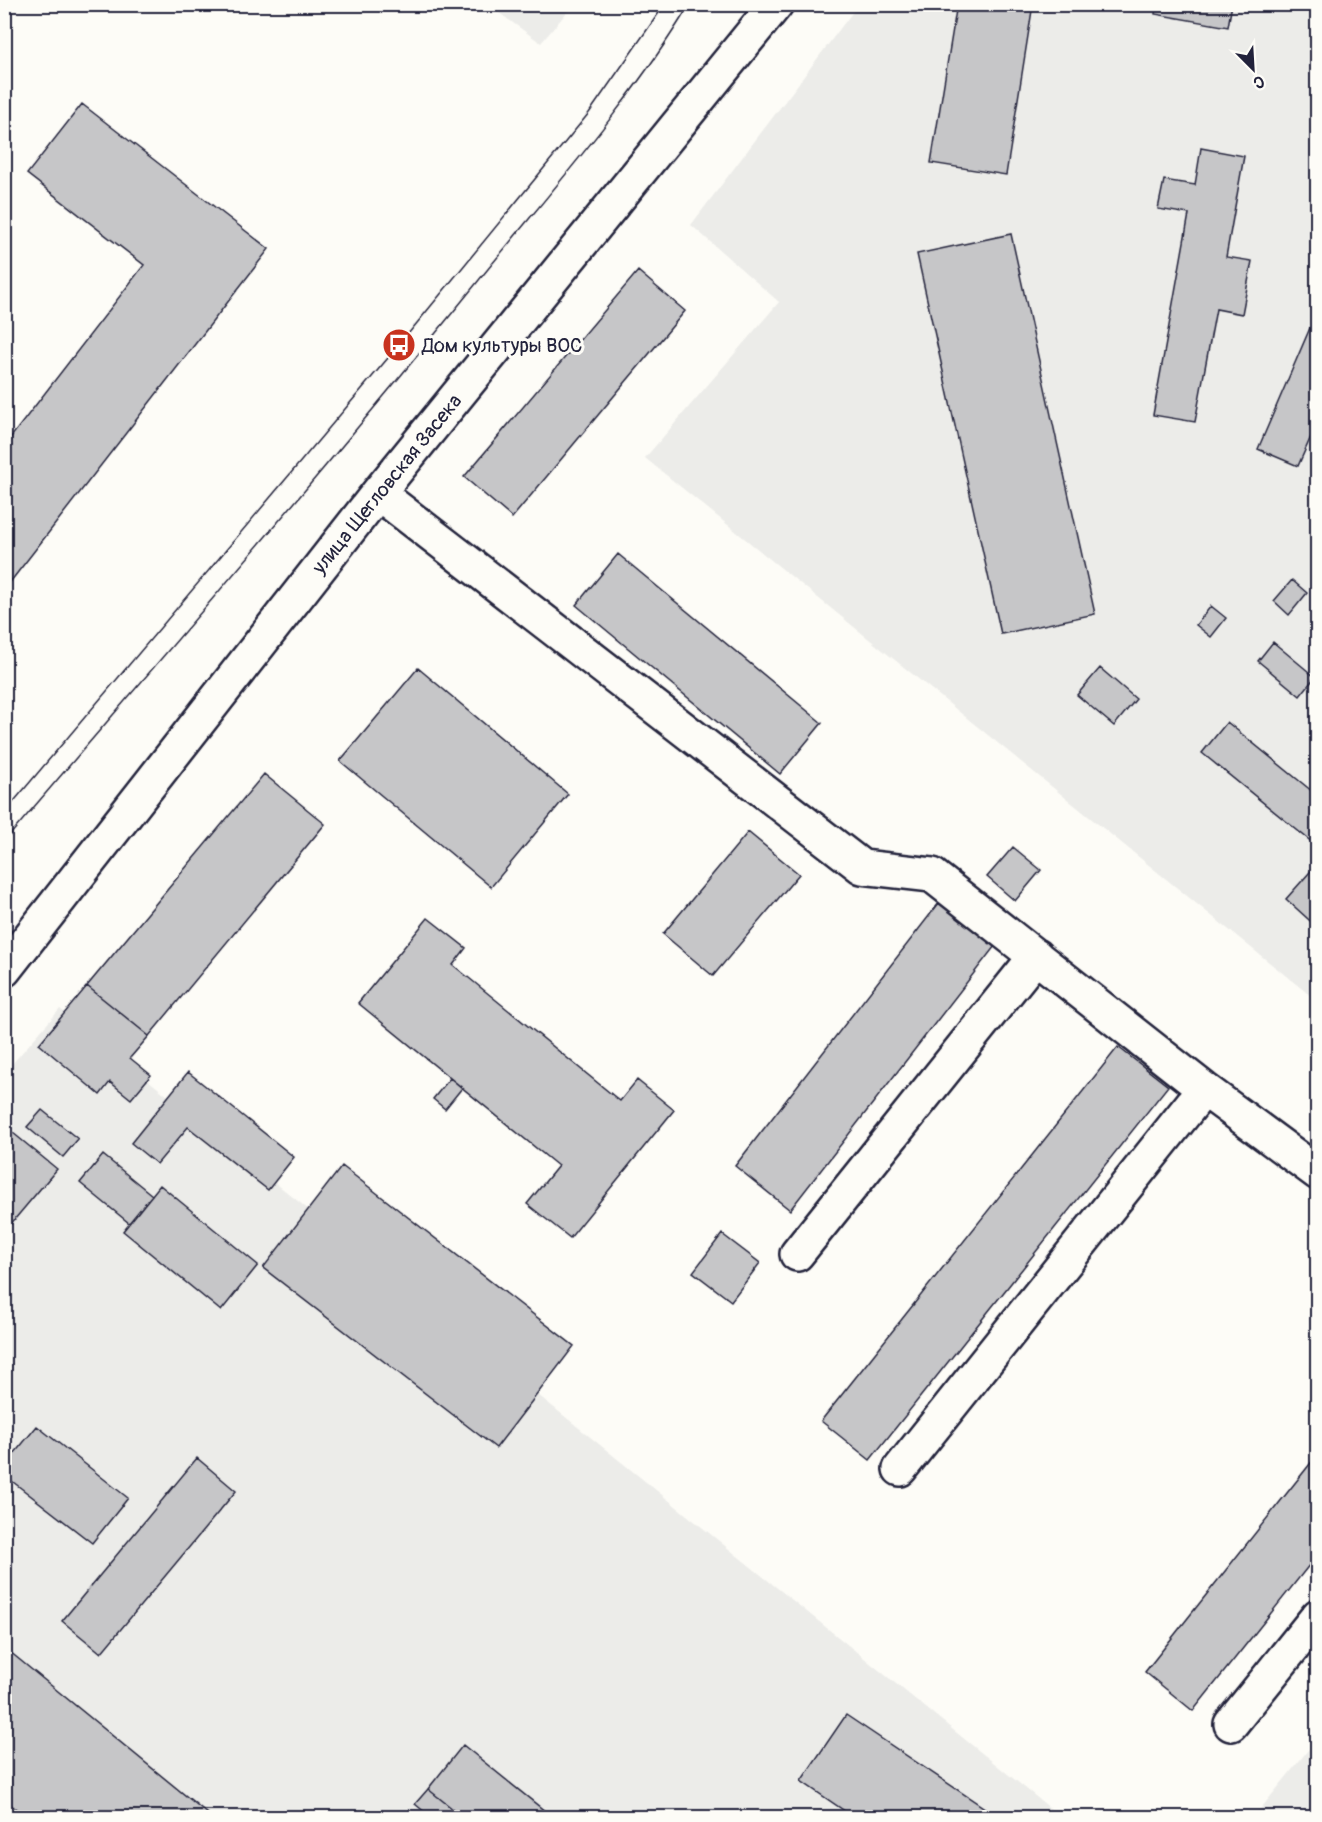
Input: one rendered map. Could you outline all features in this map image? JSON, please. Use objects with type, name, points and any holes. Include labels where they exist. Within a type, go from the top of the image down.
[{"type":"street","name":"улица Щегловская Засека","points":[[4,970],[378,493],[776,4]]},
{"type":"street","points":[[378,493],[862,867],[932,875],[1204,1089],[1317,1173]]},
{"type":"street","points":[[797,1254],[1036,956]]},
{"type":"street","points":[[900,1469],[1204,1089]]},
{"type":"street","points":[[1231,1724],[1317,1616]]},
{"type":"shaded area","points":[[488,5],[573,5],[541,43]]},
{"type":"shaded area","points":[[858,5],[1317,5],[1317,1001],[645,458],[779,302],[691,225]]},
{"type":"shaded area","points":[[60,1009],[1061,1817],[5,1818],[5,1072]]},
{"type":"shaded area","points":[[1317,1739],[1317,1817],[1254,1817]]},
{"type":"building","points":[[957,4],[1033,4],[1006,175],[931,163]]},
{"type":"building","points":[[1156,4],[1232,4],[1228,27],[1155,14]]},
{"type":"building","points":[[82,104],[269,249],[4,590],[4,446],[144,265],[27,174]]},
{"type":"building","points":[[1201,148],[1244,156],[1226,257],[1252,261],[1242,314],[1216,309],[1195,422],[1153,415],[1189,214],[1158,209],[1164,180],[1195,185]]},
{"type":"building","points":[[1011,234],[1095,614],[1001,634],[917,254]]},
{"type":"building","points":[[638,271],[685,311],[512,518],[464,477]]},
{"type":"building","points":[[1316,314],[1318,315],[1318,421],[1298,466],[1258,449]]},
{"type":"building","points":[[618,554],[822,723],[780,774],[576,605]]},
{"type":"building","points":[[1292,580],[1307,593],[1289,615],[1274,601]]},
{"type":"building","points":[[1211,606],[1226,618],[1211,637],[1196,625]]},
{"type":"building","points":[[1273,642],[1315,677],[1300,696],[1258,661]]},
{"type":"building","points":[[418,668],[568,794],[491,887],[340,761]]},
{"type":"building","points":[[1100,668],[1136,699],[1114,726],[1077,695]]},
{"type":"building","points":[[1227,722],[1318,796],[1318,837],[1313,843],[1202,753]]},
{"type":"building","points":[[264,774],[325,824],[149,1036],[87,986]]},
{"type":"building","points":[[748,832],[799,874],[713,976],[663,934]]},
{"type":"building","points":[[1013,847],[1041,870],[1015,901],[987,877]]},
{"type":"building","points":[[1318,863],[1318,928],[1286,899]]},
{"type":"building","points":[[939,903],[995,946],[790,1210],[735,1166]]},
{"type":"building","points":[[428,918],[466,948],[453,965],[620,1101],[637,1080],[674,1110],[570,1238],[527,1204],[558,1166],[358,1003]]},
{"type":"building","points":[[87,986],[149,1036],[130,1058],[151,1075],[131,1099],[110,1082],[100,1095],[39,1044]]},
{"type":"building","points":[[1118,1047],[1168,1086],[870,1460],[821,1421]]},
{"type":"building","points":[[188,1072],[294,1157],[268,1190],[188,1127],[157,1164],[131,1143]]},
{"type":"building","points":[[450,1078],[462,1088],[445,1109],[433,1099]]},
{"type":"building","points":[[42,1110],[78,1139],[63,1157],[27,1127]]},
{"type":"building","points":[[7,1128],[57,1169],[4,1232],[4,1131]]},
{"type":"building","points":[[103,1155],[152,1195],[129,1223],[80,1183]]},
{"type":"building","points":[[342,1166],[574,1346],[496,1448],[263,1268]]},
{"type":"building","points":[[160,1185],[258,1265],[221,1311],[123,1231]]},
{"type":"building","points":[[722,1234],[760,1263],[731,1301],[693,1272]]},
{"type":"building","points":[[37,1426],[128,1498],[92,1543],[4,1475],[4,1466]]},
{"type":"building","points":[[1318,1454],[1318,1554],[1193,1711],[1145,1672]]},
{"type":"building","points":[[197,1458],[236,1491],[101,1653],[62,1621]]},
{"type":"building","points":[[4,1647],[213,1818],[27,1818],[4,1799]]},
{"type":"building","points":[[846,1715],[998,1817],[855,1818],[801,1781]]},
{"type":"building","points":[[463,1745],[546,1812],[542,1818],[464,1818],[428,1789]]},
{"type":"building","points":[[428,1789],[464,1818],[432,1818],[415,1804]]},
{"type":"tram line","points":[[4,813],[399,345],[589,113],[665,4]]},
{"type":"tram line","points":[[4,842],[300,496],[559,183],[641,78],[690,4]]},
{"type":"place","name":"Дом культуры ВОС","points":[[399,345]]}]
